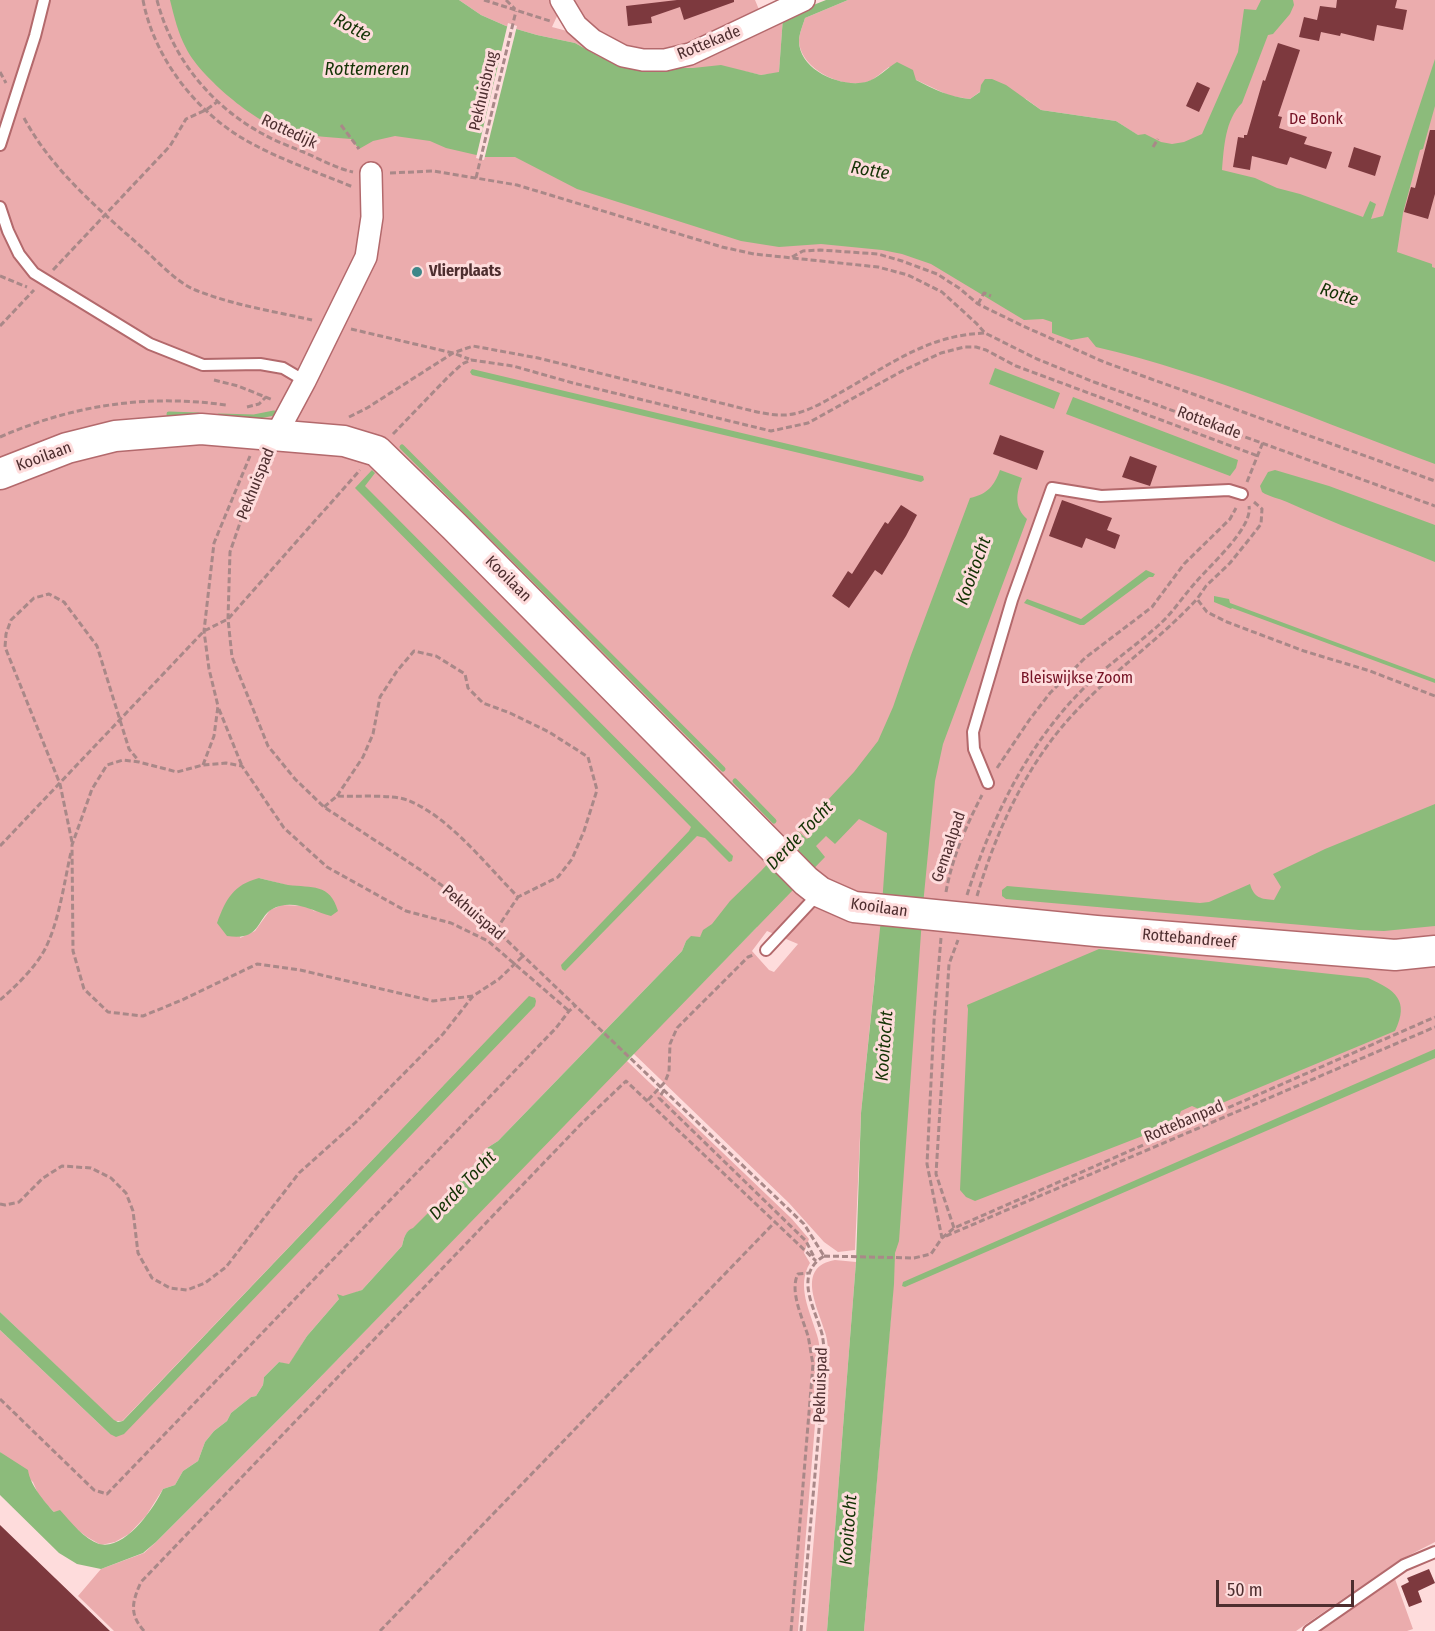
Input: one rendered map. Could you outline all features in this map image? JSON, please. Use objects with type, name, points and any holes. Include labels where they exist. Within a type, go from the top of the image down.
[{"type":"street","name":"Rottekade","points":[[561,0],[576,25],[606,48],[623,56],[644,60],[665,60],[690,54],[804,0]]},
{"type":"street","name":"Pekhuispad","points":[[276,435],[366,257],[372,217],[371,183]]},
{"type":"street","name":"Kooilaan","points":[[0,474],[67,448],[115,436],[201,429],[344,441],[377,451],[464,535],[813,887],[854,907],[953,917]]},
{"type":"street","name":"Rottebandreef","points":[[953,917],[1384,954],[1435,951]]},
{"type":"lane","points":[[0,145],[35,36],[44,0]]},
{"type":"lane","points":[[0,207],[19,254],[34,273],[150,344],[203,365],[260,364],[283,368],[305,381]]},
{"type":"lane","points":[[988,783],[974,748],[973,732],[1012,600],[1052,488],[1101,496],[1229,490],[1242,494]]},
{"type":"lane","points":[[766,950],[813,887]]},
{"type":"lane","points":[[1309,1631],[1404,1564],[1435,1552]]},
{"type":"path","points":[[142,0],[152,33],[166,61],[180,81],[221,125],[248,142],[356,188],[371,183]]},
{"type":"path","name":"Rottedijk","points":[[157,0],[165,27],[181,59],[217,102],[244,123],[266,136],[350,171],[371,183],[434,171],[518,185],[722,247],[754,254],[878,267],[908,275],[942,292],[985,333]]},
{"type":"path","points":[[484,0],[553,22],[576,25]]},
{"type":"path","points":[[506,0],[516,10]]},
{"type":"path","name":"Pekhuisbrug","points":[[476,178],[516,10]]},
{"type":"path","points":[[0,72],[31,130],[78,190],[161,265],[191,288],[229,302],[453,353],[471,360],[513,366],[573,383],[771,431],[808,423],[904,370],[941,353],[964,347],[976,347],[1016,366],[1258,456]]},
{"type":"path","points":[[0,326],[170,146],[186,119],[217,102]]},
{"type":"path","points":[[341,125],[359,149]]},
{"type":"path","points":[[1153,147],[1158,139]]},
{"type":"path","points":[[790,258],[803,251],[812,250],[878,254],[937,274],[978,304],[1023,327],[1104,362],[1435,481]]},
{"type":"path","points":[[978,304],[984,293],[991,296]]},
{"type":"path","points":[[345,418],[367,408],[453,353],[473,346],[538,358],[753,411],[783,416],[816,407],[901,357],[935,341],[963,334],[985,333]]},
{"type":"path","name":"Rottekade","points":[[985,333],[1037,359],[1094,382],[1435,506]]},
{"type":"path","points":[[0,846],[204,631],[228,619],[377,451],[448,377],[462,364],[471,360]]},
{"type":"path","points":[[276,435],[255,445],[241,473],[214,543],[204,631],[209,669],[218,706],[242,766],[284,828],[327,867],[406,911],[451,923],[488,941],[569,1011]]},
{"type":"path","name":"Pekhuispad","points":[[276,435],[250,494],[231,552],[228,619],[232,657],[268,746],[295,779],[324,807],[473,908],[804,1224],[824,1256]]},
{"type":"path","name":"Gemaalpad","points":[[942,1238],[927,1164],[934,1021],[953,917],[946,889],[954,858],[969,820],[988,783],[1050,693],[1085,658],[1152,607],[1184,564],[1230,519],[1263,442]]},
{"type":"path","points":[[953,917],[974,905],[1000,831],[1031,772],[1049,744],[1077,709],[1102,684],[1157,639],[1197,599],[1261,524],[1262,509],[1242,494]]},
{"type":"path","points":[[953,917],[967,896],[980,855],[1024,763],[1042,737],[1084,687],[1161,623],[1239,534],[1250,513],[1250,506],[1242,494]]},
{"type":"path","points":[[139,762],[129,749],[96,646],[64,602],[49,594],[34,598],[11,620],[6,634],[5,647],[60,784],[72,845],[73,951],[84,989],[108,1012],[144,1016],[257,964],[300,970],[433,1001],[473,996]]},
{"type":"path","points":[[1197,599],[1208,612],[1227,622],[1435,696]]},
{"type":"path","points":[[324,807],[338,796],[363,757],[373,734],[380,697],[397,670],[414,651],[436,656],[465,674],[468,688],[483,703],[549,732],[588,758],[597,790],[572,859],[558,877],[518,897],[496,930]]},
{"type":"path","points":[[203,765],[214,736],[218,706]]},
{"type":"path","points":[[0,1000],[18,984],[44,951],[57,915],[72,845],[93,789],[107,765],[123,760],[177,772],[203,765],[226,763],[242,766]]},
{"type":"path","points":[[338,796],[406,800],[439,819],[466,842],[518,897]]},
{"type":"path","points":[[953,917],[959,937],[949,964],[936,1174],[954,1228]]},
{"type":"path","points":[[766,950],[748,957],[677,1028],[670,1044],[669,1072],[659,1098],[806,1241],[816,1261]]},
{"type":"path","points":[[0,1204],[19,1202],[43,1178],[62,1166],[90,1168],[111,1178],[126,1193],[133,1211],[138,1253],[152,1278],[170,1288],[187,1290],[205,1283],[226,1267],[299,1173],[356,1122],[435,1042],[473,996],[516,964],[523,956]]},
{"type":"path","points":[[0,1399],[94,1490],[107,1494],[576,1006]]},
{"type":"path","points":[[791,1631],[813,1364],[798,1302],[795,1279],[798,1275],[809,1273],[816,1261],[824,1256],[914,1258],[931,1254],[942,1238],[954,1228],[1435,1017]]},
{"type":"path","name":"Rottebanpad","points":[[942,1238],[1435,1027]]},
{"type":"path","points":[[144,1631],[135,1618],[133,1598],[141,1582],[582,1123],[626,1081],[816,1261]]},
{"type":"path","points":[[648,1100],[662,1088]]},
{"type":"path","points":[[380,1631],[775,1222]]},
{"type":"path","name":"Pekhuispad","points":[[801,1631],[825,1362],[822,1335],[808,1291],[809,1273]]},
{"type":"green space","name":"Bleiswijkse Zoom","points":[[0,0],[199,0],[906,225],[1435,407],[1435,1542],[1398,1561],[1296,1631],[864,1631],[893,1290],[875,976],[861,1113],[855,1250],[838,1252],[824,1242],[789,1203],[633,1053],[757,927],[717,925],[704,931],[700,938],[686,941],[682,951],[498,1141],[487,1148],[466,1175],[407,1233],[402,1246],[362,1290],[339,1299],[307,1336],[289,1365],[279,1362],[264,1377],[263,1385],[256,1396],[251,1397],[231,1413],[227,1421],[205,1442],[198,1461],[183,1471],[175,1485],[163,1489],[146,1516],[129,1534],[115,1542],[101,1545],[54,1512],[39,1496],[33,1482],[0,1452],[0,1330],[110,1434],[122,1421],[114,1421],[0,1312]],"holes":[[[259,878],[286,885],[316,912],[306,906],[282,905],[270,910],[255,931],[240,938]],[[767,931],[798,944],[774,972],[769,970],[752,951]]]},
{"type":"green space","points":[[459,0],[553,0],[559,12],[552,27],[567,31],[589,46],[631,64],[783,17],[779,73],[761,75],[743,71],[693,68],[634,68],[600,57],[575,43],[506,26],[481,15]]},
{"type":"green space","points":[[569,0],[755,0],[760,12],[695,47],[682,45],[680,51],[639,55],[599,37]]},
{"type":"green space","name":"De Bonk","points":[[848,0],[1435,0],[1435,311],[1390,299],[1116,121],[1041,110],[1026,99],[981,85],[981,91],[970,99],[950,96],[889,67],[870,81],[860,83],[849,83],[826,76],[807,61],[801,51],[800,32],[805,18]]},
{"type":"green space","points":[[626,1060],[792,1219],[809,1239],[804,1253],[810,1263],[804,1281],[804,1290],[818,1338],[820,1363],[798,1631],[114,1631],[78,1596],[101,1569],[144,1553],[156,1542],[305,1393]]},
{"type":"green space","points":[[835,1260],[856,1262],[827,1631],[806,1631],[829,1361],[827,1339],[812,1289],[812,1279],[823,1264]]},
{"type":"green space","points":[[1395,1579],[1413,1629],[1407,1631],[1320,1631]]},
{"type":"water","points":[[170,0],[459,0],[481,15],[506,26],[575,43],[600,57],[634,68],[693,68],[721,65],[761,75],[779,72],[783,17],[826,0],[848,0],[805,18],[800,32],[801,51],[806,60],[823,75],[845,82],[866,82],[897,62],[913,70],[916,80],[949,94],[970,99],[980,92],[985,79],[992,79],[1006,85],[1041,110],[1116,121],[1138,135],[1145,134],[1161,142],[1172,144],[1184,142],[1202,134],[1238,52],[1244,9],[1256,10],[1261,0],[1293,0],[1294,5],[1290,14],[1273,34],[1268,35],[1242,103],[1232,117],[1226,134],[1222,170],[1255,178],[1277,188],[1363,217],[1370,201],[1376,204],[1371,219],[1383,216],[1435,59],[1435,106],[1403,213],[1397,252],[1432,264],[1435,268],[1435,464],[1225,385],[1096,347],[1088,337],[1071,340],[1052,333],[1052,322],[1043,319],[1024,320],[931,264],[902,254],[821,244],[779,247],[741,241],[577,189],[515,157],[485,157],[446,148],[430,141],[395,136],[373,141],[359,149],[351,139],[323,137],[278,128],[240,106],[192,59],[176,24]]},
{"type":"water","points":[[995,368],[1060,393],[1054,409],[989,384]]},
{"type":"water","points":[[472,369],[923,476],[924,480],[921,482],[472,375],[470,372]]},
{"type":"water","points":[[1073,397],[1238,460],[1236,468],[1230,476],[1066,414]]},
{"type":"water","points":[[372,470],[375,473],[365,486],[733,856],[732,861],[729,862],[705,838],[697,836],[565,971],[561,965],[691,827],[355,488]]},
{"type":"water","points":[[1000,470],[1022,478],[1017,500],[1020,510],[1027,519],[943,744],[935,781],[923,905],[899,1241],[895,1253],[864,1631],[827,1631],[856,1262],[861,1113],[881,919],[887,833],[859,819],[835,844],[826,836],[816,846],[825,857],[305,1393],[156,1542],[143,1553],[101,1569],[77,1564],[59,1553],[0,1495],[0,1452],[28,1470],[34,1487],[54,1512],[60,1510],[78,1530],[93,1542],[109,1544],[128,1535],[146,1517],[163,1489],[175,1485],[183,1471],[198,1461],[205,1442],[214,1431],[227,1421],[231,1413],[251,1397],[256,1396],[263,1385],[264,1377],[279,1362],[289,1364],[307,1336],[339,1299],[337,1294],[343,1296],[362,1290],[402,1246],[408,1231],[466,1175],[487,1148],[498,1141],[682,951],[686,941],[691,936],[700,937],[703,930],[712,924],[730,901],[798,831],[807,839],[817,828],[810,819],[854,772],[878,741],[893,707],[970,498],[990,488]]},
{"type":"water","points":[[1275,470],[1329,486],[1435,525],[1435,562],[1265,494],[1260,486],[1268,472]]},
{"type":"water","points":[[1146,570],[1155,574],[1153,577],[1149,577],[1084,625],[1024,603],[1027,599],[1081,619]]},
{"type":"water","points":[[1214,596],[1229,599],[1230,603],[1435,679],[1435,683],[1231,609],[1214,602]]},
{"type":"water","points":[[1435,804],[1435,926],[1384,931],[1359,930],[1006,899],[1002,896],[1002,890],[1007,886],[1200,903],[1209,902],[1250,884],[1259,897],[1274,900],[1281,887],[1273,874],[1325,849]]},
{"type":"water","points":[[259,878],[325,891],[335,902],[338,911],[331,916],[299,906],[280,906],[266,914],[254,931],[248,935],[227,936],[217,923],[227,900],[237,889]]},
{"type":"water","points":[[1099,949],[1368,978],[1386,987],[1397,997],[1401,1011],[1395,1031],[1203,1111],[1192,1106],[1181,1111],[1176,1123],[975,1201],[966,1197],[960,1190],[967,1005]]},
{"type":"water","points":[[529,996],[535,998],[535,1006],[124,1434],[116,1437],[110,1434],[0,1330],[0,1312],[114,1420],[123,1421]]},
{"type":"water","points":[[1435,1049],[1435,1058],[905,1287],[902,1286],[903,1282]]},
{"type":"pier","points":[[508,23],[517,26],[484,160],[476,158]]},
{"type":"building","points":[[677,0],[734,0],[734,2],[684,20],[680,7],[651,17],[652,23],[628,26],[626,6]]},
{"type":"building","points":[[1337,0],[1397,0],[1395,8],[1407,10],[1403,30],[1377,25],[1374,41],[1341,33],[1340,36],[1321,32],[1319,41],[1299,37],[1304,17],[1317,20],[1320,6],[1336,8]]},
{"type":"building","points":[[1278,43],[1300,50],[1278,116],[1282,117],[1279,128],[1307,137],[1304,144],[1332,152],[1326,169],[1290,157],[1287,165],[1252,156],[1250,170],[1233,167],[1238,137],[1244,138],[1244,135],[1247,135],[1263,80],[1265,81]]},
{"type":"building","points":[[1197,82],[1210,88],[1199,112],[1186,106]]},
{"type":"building","points":[[1430,130],[1435,130],[1435,194],[1428,219],[1404,212],[1411,187],[1415,188]]},
{"type":"building","points":[[1354,147],[1381,156],[1375,176],[1348,167]]},
{"type":"building","points":[[1000,435],[1044,451],[1037,470],[993,454]]},
{"type":"building","points":[[1130,456],[1157,466],[1150,486],[1122,477]]},
{"type":"building","points":[[1062,500],[1112,518],[1107,530],[1120,535],[1115,549],[1086,538],[1082,548],[1049,536]]},
{"type":"building","points":[[901,505],[917,515],[882,575],[875,570],[849,608],[832,596],[848,571],[852,574],[885,522],[888,524]]},
{"type":"building","points":[[0,1525],[110,1631],[0,1631]]},
{"type":"building","points":[[1429,1569],[1435,1583],[1418,1591],[1422,1602],[1409,1607],[1401,1586],[1409,1582],[1407,1578]]},
{"type":"waterway","points":[[219,416],[254,417],[274,413]]},
{"type":"waterway","points":[[169,414],[198,415]]},
{"type":"waterway","points":[[402,447],[723,769]]},
{"type":"waterway","points":[[735,781],[774,821]]},
{"type":"place","name":"Vlierplaats","points":[[417,272]]},
{"type":"water label","name":"Rotte","points":[[352,28]]},
{"type":"water label","name":"Rottemeren","points":[[367,70]]},
{"type":"water label","name":"Rotte","points":[[870,171]]},
{"type":"water label","name":"Rotte","points":[[1339,295]]},
{"type":"water label","name":"Kooitocht","points":[[974,571]]},
{"type":"water label","name":"Derde Tocht","points":[[800,836]]},
{"type":"water label","name":"Kooitocht","points":[[885,1046]]},
{"type":"water label","name":"Derde Tocht","points":[[463,1186]]},
{"type":"water label","name":"Kooitocht","points":[[849,1530]]}]
